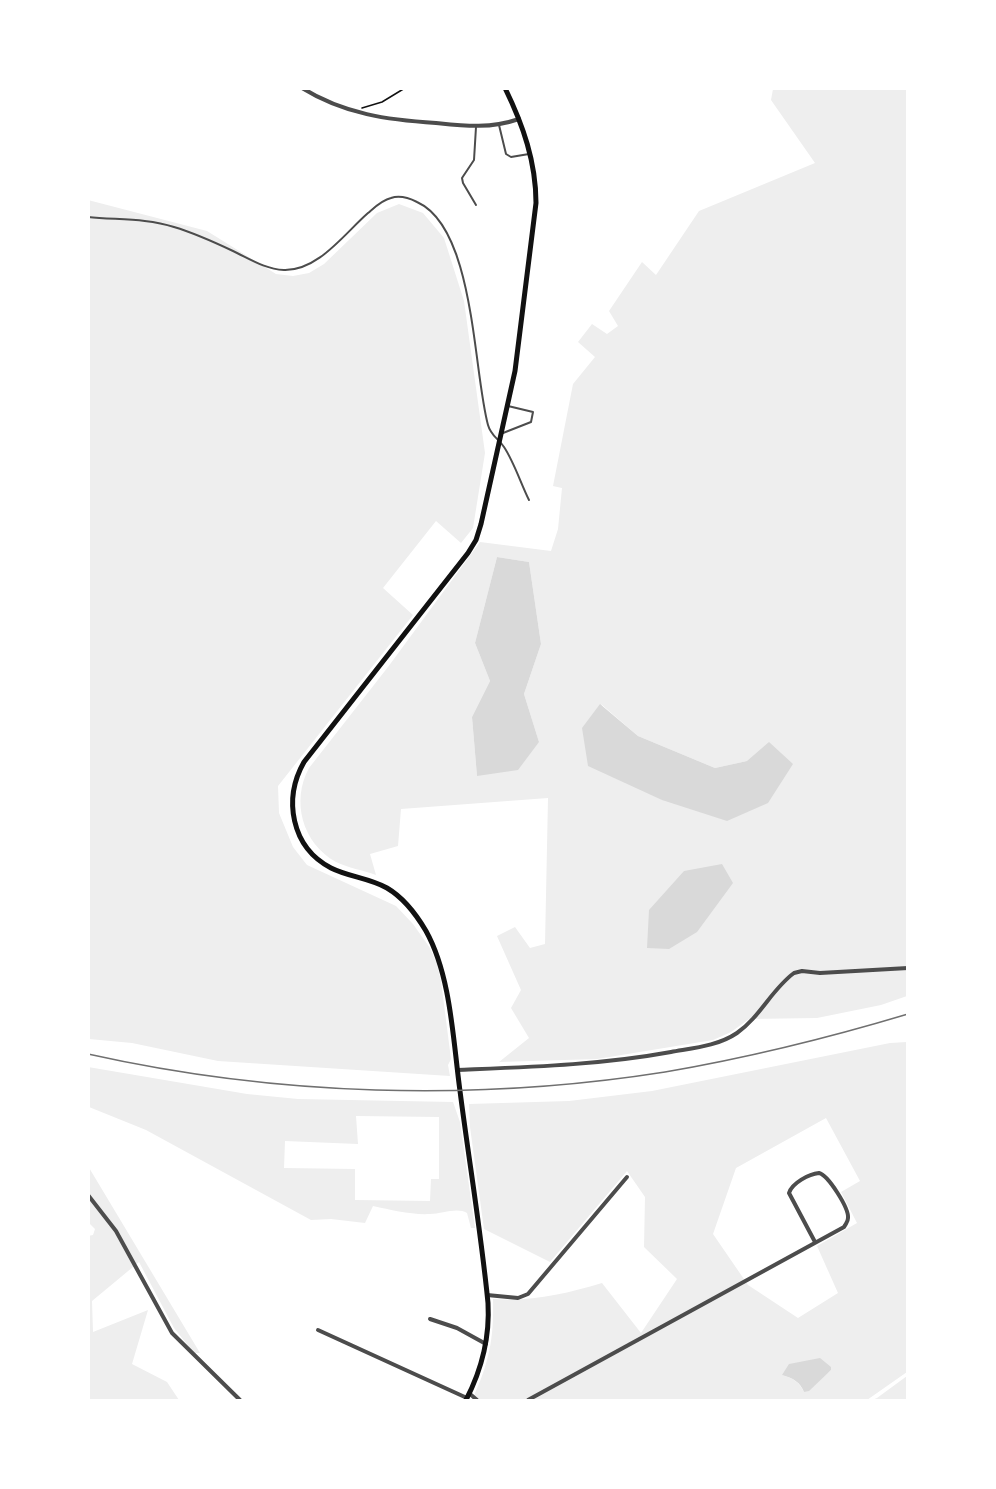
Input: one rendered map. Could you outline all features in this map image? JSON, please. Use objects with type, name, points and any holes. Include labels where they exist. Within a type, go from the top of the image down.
[{"type":"main road","points":[[468,1398],[483,1361],[487,1344],[487,1295],[442,968],[431,941],[409,906],[387,888],[337,871],[313,854],[303,842],[297,829],[292,799],[295,783],[304,762],[473,545],[484,514],[517,357],[536,212],[536,187],[530,154],[520,118],[505,88]]},
{"type":"street","points":[[302,88],[356,112],[396,121],[476,127],[499,125],[520,118]]},
{"type":"street","points":[[457,1070],[548,1067],[616,1061],[718,1042],[736,1034],[750,1022],[794,973],[908,968]]},
{"type":"street","points":[[528,1401],[844,1227],[848,1218],[847,1212],[828,1178],[819,1173],[814,1173],[792,1186],[789,1193],[815,1242]]},
{"type":"street","points":[[487,1295],[518,1298],[528,1294],[627,1176]]},
{"type":"street","points":[[88,1195],[116,1231],[172,1333],[240,1401]]},
{"type":"street","points":[[430,1319],[457,1328],[487,1344]]},
{"type":"street","points":[[318,1330],[477,1401]]},
{"type":"lane","points":[[499,125],[506,154],[511,157],[530,154]]},
{"type":"lane","points":[[476,127],[474,160],[462,178],[476,205]]},
{"type":"lane","points":[[88,217],[143,221],[176,227],[262,266],[284,270],[302,268],[320,259],[377,205],[391,198],[409,198],[425,205],[437,217],[448,236],[463,279],[469,301],[483,403],[491,434],[503,445],[529,500]]},
{"type":"lane","points":[[501,434],[531,422],[533,412],[507,406]]},
{"type":"path","points":[[356,112],[360,108],[382,102],[405,88]]},
{"type":"shaded area","points":[[773,89],[907,89],[907,996],[881,1005],[817,1018],[749,1019],[731,1032],[713,1040],[597,1059],[499,1062],[529,1038],[511,1008],[521,990],[497,936],[515,927],[530,948],[545,944],[548,798],[401,809],[398,846],[370,854],[376,875],[336,862],[315,844],[303,820],[301,794],[304,781],[309,768],[388,667],[480,542],[551,551],[558,529],[562,488],[553,486],[573,384],[595,357],[578,342],[592,324],[607,334],[618,326],[609,311],[642,262],[656,275],[699,211],[815,163],[771,100]],"holes":[[[497,557],[529,562],[541,644],[524,694],[539,742],[477,776],[472,717],[490,681],[475,643]],[[601,704],[638,736],[715,768],[747,761],[662,800]]]},
{"type":"shaded area","points":[[88,200],[207,231],[276,274],[293,276],[309,273],[324,264],[377,213],[399,204],[423,213],[444,238],[464,301],[485,453],[473,528],[461,543],[436,521],[383,588],[413,615],[278,786],[279,813],[293,847],[307,865],[396,906],[413,924],[430,948],[441,981],[451,1059],[448,1065],[450,1076],[218,1061],[132,1043],[89,1039]]},
{"type":"shaded area","points":[[497,557],[529,562],[541,644],[524,694],[539,742],[518,770],[477,776],[472,717],[490,681],[475,643]]},
{"type":"shaded area","points":[[600,704],[638,736],[715,768],[747,761],[769,742],[793,764],[768,803],[727,821],[662,800],[588,766],[582,728]]},
{"type":"shaded area","points":[[722,864],[733,883],[697,932],[669,949],[647,948],[649,910],[684,871]]},
{"type":"shaded area","points":[[907,1042],[907,1372],[867,1400],[472,1400],[483,1374],[489,1351],[493,1327],[493,1299],[548,1296],[602,1283],[641,1333],[677,1279],[644,1247],[645,1197],[627,1171],[550,1262],[484,1229],[469,1104],[569,1101],[652,1091],[890,1043]],"holes":[[[826,1118],[860,1181],[841,1192],[857,1223],[817,1246],[838,1293],[798,1318],[748,1285],[713,1234],[736,1168]],[[831,1370],[804,1392],[795,1381],[782,1375]]]},
{"type":"shaded area","points":[[88,1067],[247,1094],[298,1099],[453,1102],[460,1122],[475,1228],[471,1228],[467,1213],[463,1211],[416,1214],[373,1206],[365,1223],[331,1219],[311,1220],[146,1130],[89,1107]],"holes":[[[356,1116],[439,1117],[439,1179],[431,1179],[430,1201],[355,1200],[355,1169],[284,1168],[285,1141],[358,1144]]]},
{"type":"shaded area","points":[[88,1166],[200,1353],[194,1353],[174,1328],[139,1262],[92,1301],[93,1332],[148,1310],[132,1364],[167,1382],[179,1400],[89,1400],[88,1236],[93,1235],[95,1229],[89,1223]]},
{"type":"shaded area","points":[[820,1358],[831,1367],[831,1370],[809,1391],[804,1392],[796,1381],[782,1375],[789,1364]]},
{"type":"shaded area","points":[[907,1376],[907,1400],[872,1400],[877,1398]]},
{"type":"railway","points":[[88,1054],[231,1079],[303,1086],[449,1091],[521,1088],[593,1082],[665,1072],[787,1047],[908,1014]]}]
